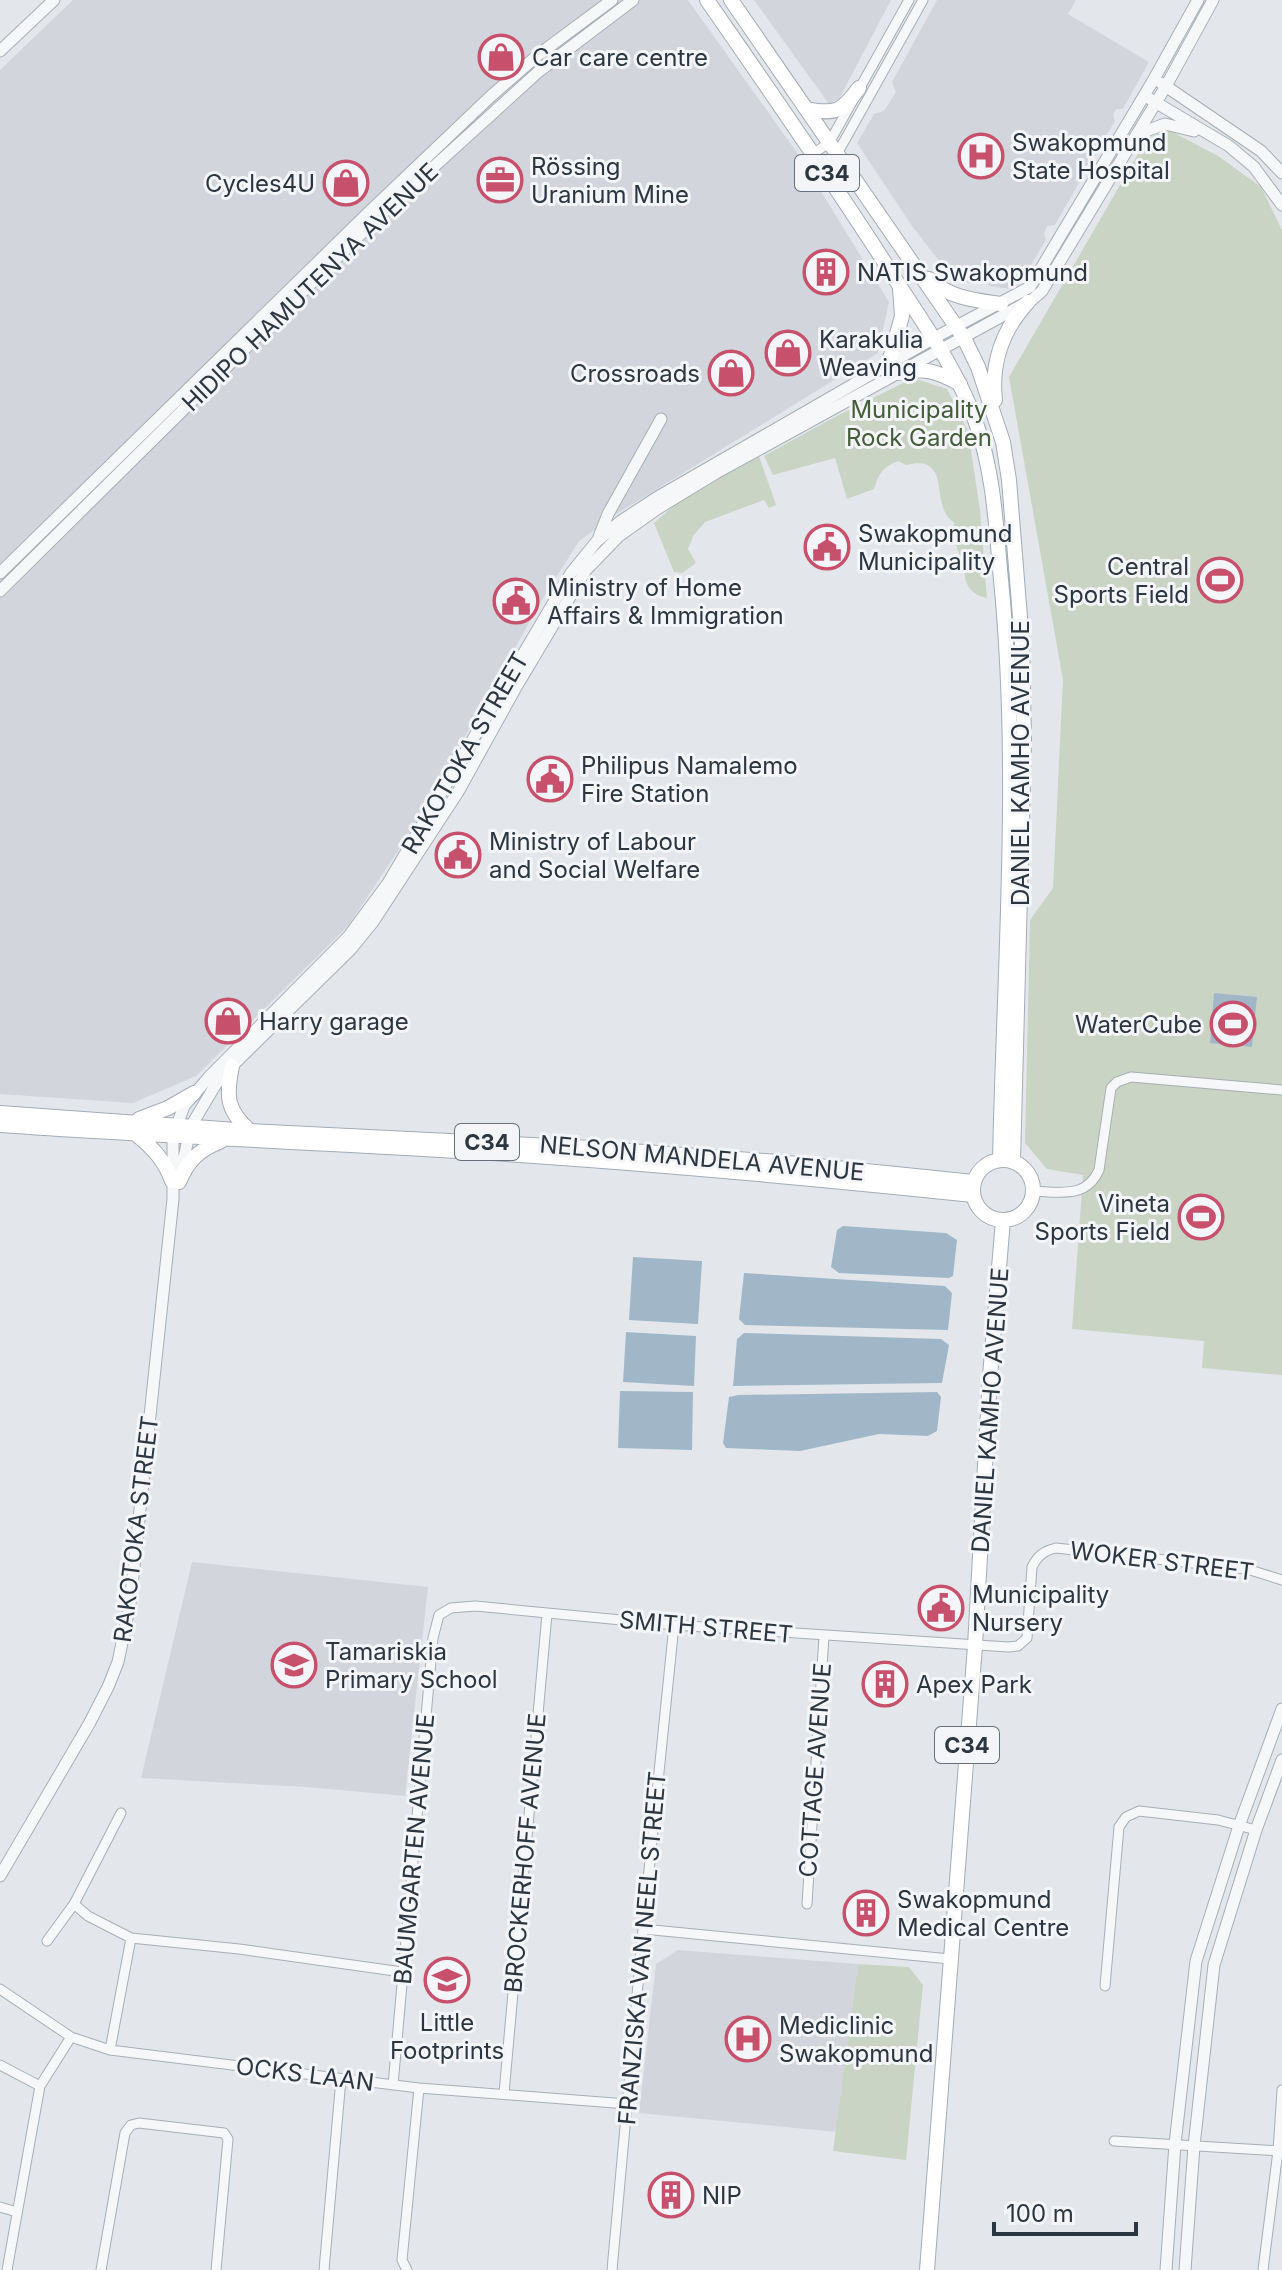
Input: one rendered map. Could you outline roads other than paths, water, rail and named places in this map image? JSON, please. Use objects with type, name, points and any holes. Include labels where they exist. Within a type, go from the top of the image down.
[{"type":"main road","name":"C34","points":[[707,0],[818,159],[938,344]]},
{"type":"main road","name":"C34","points":[[731,0],[960,332]]},
{"type":"main road","points":[[807,109],[825,113],[839,110],[859,88]]},
{"type":"main road","points":[[913,265],[946,292],[957,297],[1001,304]]},
{"type":"main road","points":[[900,287],[902,316],[893,370],[933,371],[960,385]]},
{"type":"main road","points":[[998,422],[994,381],[998,355],[1011,322],[1028,302]]},
{"type":"main road","name":"DANIEL KAMHO AVENUE","points":[[960,332],[978,367],[998,422],[1009,480],[1025,690],[1006,1161]]},
{"type":"main road","name":"DANIEL KAMHO AVENUE","points":[[938,344],[960,385],[986,451],[1008,646],[1010,835],[1006,1161]]},
{"type":"main road","points":[[232,1066],[227,1088],[228,1101],[239,1121],[250,1131]]},
{"type":"main road","points":[[127,1123],[153,1115],[194,1093]]},
{"type":"main road","name":"NELSON MANDELA AVENUE","points":[[0,1113],[127,1123],[225,1139],[425,1149],[973,1188]]},
{"type":"main road","name":"NELSON MANDELA AVENUE","points":[[0,1125],[137,1135],[182,1131],[250,1131],[591,1148],[778,1162],[973,1188]]},
{"type":"main road","points":[[137,1135],[158,1154],[175,1181],[197,1153],[225,1139]]},
{"type":"main road","points":[[1006,1161],[1027,1172],[1033,1191],[1025,1211],[1003,1220],[995,1219],[978,1208],[973,1188],[983,1167],[1006,1161]]},
{"type":"main road","name":"DANIEL KAMHO AVENUE","points":[[927,2270],[975,1646],[990,1376],[1003,1220]]},
{"type":"street","points":[[0,51],[54,0]]},
{"type":"street","name":"HIDIPO HAMUTENYA AVENUE","points":[[0,573],[491,96],[538,55],[612,0]]},
{"type":"street","name":"HIDIPO HAMUTENYA AVENUE","points":[[0,591],[373,222],[538,72],[633,0]]},
{"type":"street","points":[[833,148],[859,88],[909,0]]},
{"type":"street","points":[[818,159],[833,148],[923,0]]},
{"type":"street","points":[[960,332],[1026,291],[1035,282],[1198,0]]},
{"type":"street","points":[[960,332],[1028,302],[1050,282],[1213,0]]},
{"type":"street","points":[[1154,79],[1261,151],[1282,173]]},
{"type":"street","points":[[1144,96],[1229,146],[1254,167],[1282,205]]},
{"type":"street","points":[[1136,135],[1165,124],[1202,131]]},
{"type":"street","name":"RAKOTOKA STREET","points":[[182,1131],[232,1066],[351,949],[393,895],[458,792],[586,570],[619,536],[657,509],[960,332]]},
{"type":"street","name":"RAKOTOKA STREET","points":[[0,1876],[89,1724],[118,1662],[130,1604],[184,1106],[348,937],[375,901],[571,573],[597,541],[656,498],[893,370]]},
{"type":"street","points":[[597,541],[608,514],[661,419]]},
{"type":"street","points":[[1033,1191],[1069,1193],[1083,1189],[1094,1181],[1099,1170],[1111,1088],[1117,1082],[1131,1077],[1282,1090]]},
{"type":"street","name":"WOKER STREET","points":[[975,1646],[1018,1646],[1027,1638],[1032,1567],[1037,1557],[1056,1548],[1247,1569],[1282,1580]]},
{"type":"street","name":"SMITH STREET","points":[[439,1615],[451,1608],[475,1606],[674,1625],[975,1646]]},
{"type":"street","name":"BROCKERHOFF AVENUE","points":[[504,2093],[547,1614]]},
{"type":"street","name":"BAUMGARTEN AVENUE","points":[[393,2085],[433,1638],[439,1615]]},
{"type":"street","name":"FRANZISKA VAN NEEL STREET","points":[[612,2270],[674,1625]]},
{"type":"street","name":"COTTAGE AVENUE","points":[[807,1904],[824,1636]]},
{"type":"street","points":[[1166,2270],[1175,2144],[1196,1961],[1239,1826],[1279,1728],[1282,1709]]},
{"type":"street","points":[[1185,2270],[1194,2146],[1212,1977],[1256,1830],[1282,1760]]},
{"type":"street","points":[[1105,1986],[1119,1827],[1126,1817],[1139,1811],[1218,1820],[1256,1830]]},
{"type":"street","points":[[47,1941],[74,1904],[121,1813]]},
{"type":"street","points":[[74,1904],[88,1916],[131,1938],[239,1949],[402,1972]]},
{"type":"street","points":[[643,1929],[950,1959]]},
{"type":"street","points":[[110,2050],[131,1938]]},
{"type":"street","name":"OCKS LAAN","points":[[0,1989],[71,2037],[110,2050],[419,2088],[627,2104]]},
{"type":"street","points":[[7,2270],[40,2086],[71,2037]]},
{"type":"street","points":[[0,2065],[40,2086]]},
{"type":"street","points":[[324,2270],[341,2079]]},
{"type":"street","points":[[407,2270],[402,2260],[419,2088]]},
{"type":"street","points":[[1263,2270],[1280,2151],[1282,2090]]},
{"type":"street","points":[[101,2270],[125,2133],[131,2125],[139,2123],[224,2133],[228,2139],[216,2270]]},
{"type":"street","points":[[1114,2141],[1280,2151]]},
{"type":"street","points":[[0,2207],[17,2212]]},
{"type":"water","points":[[1214,993],[1257,997],[1252,1047],[1210,1043]]},
{"type":"water","points":[[843,1226],[946,1233],[957,1240],[953,1276],[839,1273],[831,1267],[837,1230]]},
{"type":"water","points":[[633,1257],[702,1261],[698,1324],[629,1320]]},
{"type":"water","points":[[744,1273],[945,1286],[952,1293],[948,1330],[745,1325],[739,1319]]},
{"type":"water","points":[[626,1332],[696,1336],[694,1386],[623,1382]]},
{"type":"water","points":[[744,1333],[941,1339],[949,1345],[942,1383],[733,1386],[737,1339]]},
{"type":"water","points":[[620,1391],[693,1392],[692,1450],[618,1448]]},
{"type":"water","points":[[937,1392],[941,1397],[937,1431],[928,1436],[879,1434],[800,1451],[726,1448],[723,1443],[729,1397]]},
{"type":"place","name":"Car care centre","points":[[501,57]]},
{"type":"place","name":"Swakopmund State Hospital","points":[[981,156]]},
{"type":"place","name":"Rössing Uranium Mine","points":[[500,180]]},
{"type":"place","name":"Cycles4U","points":[[346,183]]},
{"type":"place","name":"NATIS Swakopmund","points":[[826,272]]},
{"type":"place","name":"Karakulia Weaving","points":[[788,353]]},
{"type":"place","name":"Crossroads","points":[[731,373]]},
{"type":"place","name":"Swakopmund Municipality","points":[[827,547]]},
{"type":"place","name":"Central Sports Field","points":[[1220,580]]},
{"type":"place","name":"Ministry of Home Affairs & Immigration","points":[[516,601]]},
{"type":"place","name":"Philipus Namalemo Fire Station","points":[[550,779]]},
{"type":"place","name":"Ministry of Labour and Social Welfare","points":[[458,855]]},
{"type":"place","name":"Harry garage","points":[[228,1021]]},
{"type":"place","name":"WaterCube","points":[[1233,1024]]},
{"type":"place","name":"Vineta Sports Field","points":[[1201,1217]]},
{"type":"place","name":"Municipality Nursery","points":[[941,1608]]},
{"type":"place","name":"Tamariskia Primary School","points":[[294,1665]]},
{"type":"place","name":"Apex Park","points":[[885,1684]]},
{"type":"place","name":"Swakopmund Medical Centre","points":[[866,1913]]},
{"type":"place","name":"Little Footprints","points":[[447,1980]]},
{"type":"place","name":"Mediclinic Swakopmund","points":[[748,2039]]},
{"type":"place","name":"NIP","points":[[671,2195]]},
{"type":"park label","name":"Municipality Rock Garden","points":[[919,423]]}]
